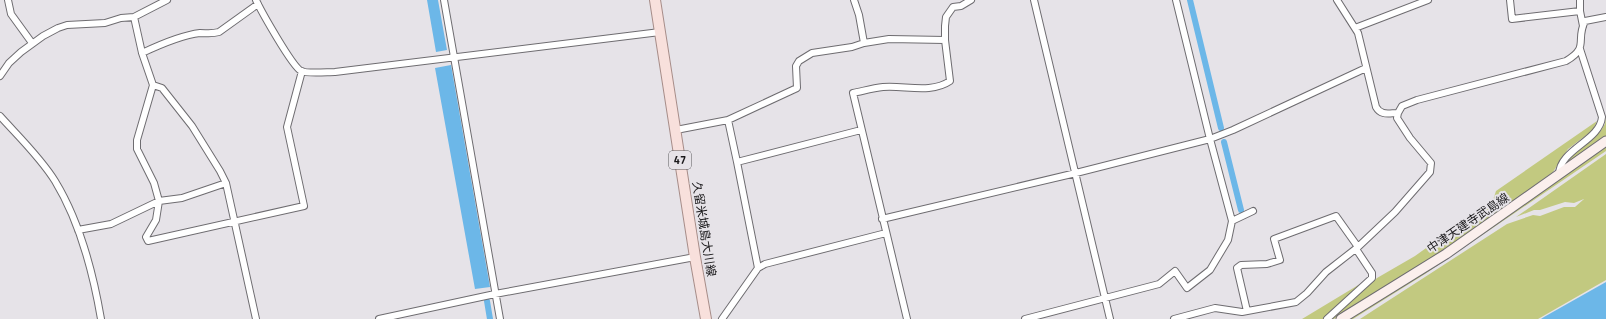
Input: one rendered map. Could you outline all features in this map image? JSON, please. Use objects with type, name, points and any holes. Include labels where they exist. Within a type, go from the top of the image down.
[{"type":"main road","name":"久留米城島大川線","points":[[655,0],[706,319]]},
{"type":"main road","name":"中津天建寺武島線","points":[[1341,319],[1446,254],[1606,142]]},
{"type":"street","points":[[8,0],[11,14],[32,43]]},
{"type":"street","points":[[0,76],[10,63],[32,43],[54,30],[67,25],[96,24],[121,18],[134,17],[167,0]]},
{"type":"street","points":[[444,0],[500,319]]},
{"type":"street","points":[[854,0],[859,15],[864,43]]},
{"type":"street","points":[[907,319],[853,93],[882,87],[911,88],[944,86],[950,81],[945,40],[946,17],[953,8],[961,6],[971,0]]},
{"type":"street","points":[[1034,0],[1110,319]]},
{"type":"street","points":[[1025,319],[1159,284],[1175,271],[1187,288],[1210,270],[1228,240],[1232,221],[1176,0]]},
{"type":"street","points":[[1337,0],[1359,37],[1378,111],[1385,114],[1398,113]]},
{"type":"street","points":[[1355,28],[1428,0]]},
{"type":"street","points":[[1510,0],[1512,19],[1580,11]]},
{"type":"street","points":[[1559,174],[1559,169],[1565,160],[1597,131],[1602,123],[1602,117],[1580,49],[1583,26],[1580,11],[1580,0]]},
{"type":"street","points":[[142,52],[166,42],[200,33],[212,34],[219,32],[257,2],[292,60],[302,71],[335,72],[660,32]]},
{"type":"street","points":[[134,17],[142,52],[153,85],[137,140],[137,149],[154,183],[159,201],[156,220],[146,237],[148,242],[304,206],[287,127],[302,71]]},
{"type":"street","points":[[1583,26],[1585,21],[1606,17]]},
{"type":"street","points":[[676,130],[728,120],[786,95],[797,88],[796,66],[799,61],[812,53],[852,47],[864,43],[889,39],[945,40]]},
{"type":"street","points":[[1174,319],[1215,308],[1232,311],[1248,311],[1296,302],[1307,293],[1326,272],[1357,248],[1395,212],[1430,172],[1431,168],[1427,158],[1410,138],[1397,118],[1402,106],[1417,100],[1561,63],[1576,55],[1580,49]]},
{"type":"street","points":[[882,219],[1076,174],[1210,139],[1233,130],[1366,68]]},
{"type":"street","points":[[153,85],[162,88],[192,126],[226,183],[256,319]]},
{"type":"street","points":[[0,116],[54,180],[67,204],[87,256],[101,319]]},
{"type":"street","points":[[728,120],[758,268]]},
{"type":"street","points":[[736,162],[861,130]]},
{"type":"street","points":[[78,230],[111,224],[159,201],[182,198],[226,183]]},
{"type":"street","points":[[1232,221],[1253,211]]},
{"type":"street","points":[[1248,311],[1237,268],[1241,265],[1267,264],[1280,260],[1274,239],[1336,216],[1373,276],[1327,319]]},
{"type":"street","points":[[722,319],[758,268],[765,264],[886,233]]},
{"type":"street","points":[[379,319],[495,294],[695,257]]},
{"type":"green space","points":[[1606,116],[1606,137],[1566,163],[1581,146],[1600,132],[1605,124]]},
{"type":"green space","points":[[1597,121],[1593,130],[1568,149],[1553,172],[1452,246],[1334,319],[1331,319],[1377,278],[1415,256],[1493,200],[1496,191]]},
{"type":"green space","points":[[1606,147],[1606,151],[1425,274],[1353,319],[1349,319]]},
{"type":"green space","points":[[1606,154],[1606,280],[1538,319],[1360,319],[1507,224],[1533,215],[1540,216],[1564,207],[1575,207],[1584,199],[1574,203],[1565,202],[1540,210],[1534,210],[1516,217]]},
{"type":"green space","points":[[1360,284],[1325,319],[1302,319]]},
{"type":"water","points":[[427,0],[438,0],[447,50],[436,52]]},
{"type":"water","points":[[451,65],[490,287],[475,289],[435,68]]},
{"type":"water","points":[[1606,282],[1606,319],[1541,319],[1544,317]]},
{"type":"waterway","points":[[1190,0],[1221,128]]},
{"type":"waterway","points":[[1224,142],[1241,210]]},
{"type":"waterway","points":[[487,301],[490,319]]}]
